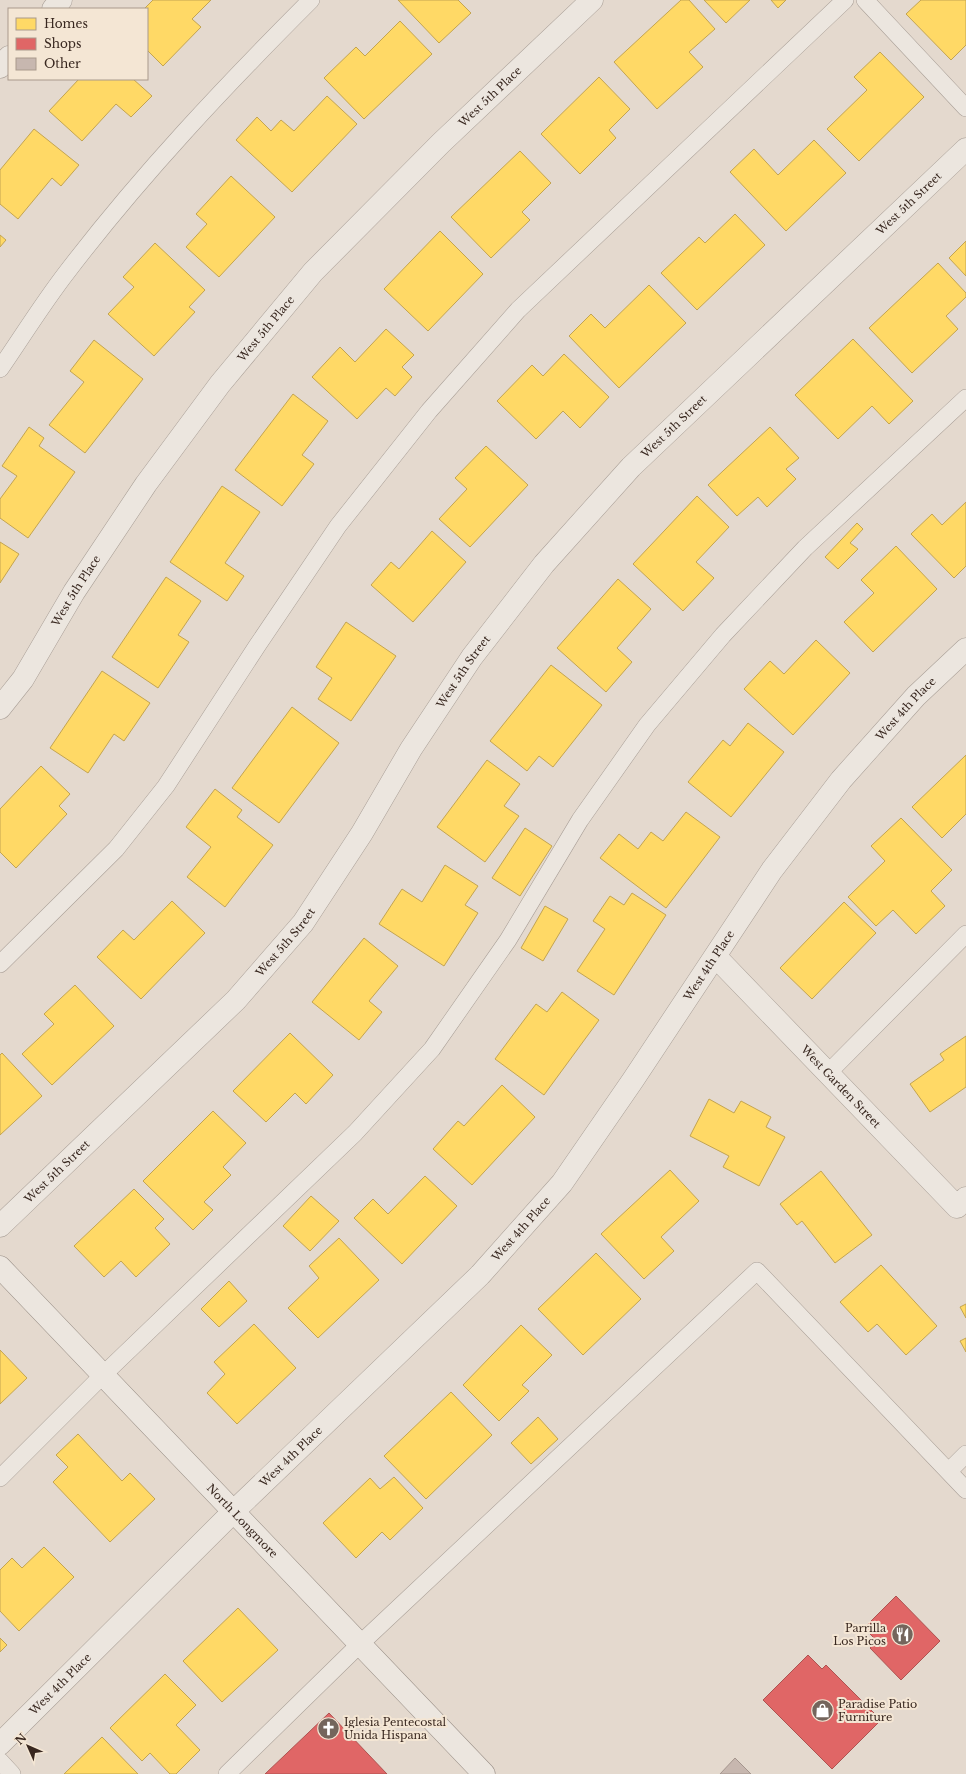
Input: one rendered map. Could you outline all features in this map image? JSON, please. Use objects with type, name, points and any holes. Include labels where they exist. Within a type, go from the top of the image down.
[{"type":"street","points":[[54,8],[61,0]]},
{"type":"street","name":"West 5th Place","points":[[0,708],[23,679],[74,592],[146,484],[220,384],[313,272],[441,143],[592,0]]},
{"type":"street","points":[[0,67],[8,58]]},
{"type":"street","name":"West 5th Street","points":[[0,1226],[236,1000],[303,923],[362,833],[411,749],[472,657],[554,553],[631,467],[966,149]]},
{"type":"street","name":"West 4th Place","points":[[0,1744],[234,1511],[480,1275],[562,1183],[634,1080],[772,870],[842,780],[916,696],[966,648]]},
{"type":"street","name":"West Garden Street","points":[[716,957],[957,1207],[966,1198]]},
{"type":"street","name":"North Longmore","points":[[0,1267],[484,1774]]},
{"type":"lane","points":[[0,369],[66,272],[151,170],[230,80],[311,0]]},
{"type":"lane","points":[[0,964],[116,849],[166,786],[257,646],[338,526],[429,411],[518,310],[845,0]]},
{"type":"lane","points":[[865,0],[966,108]]},
{"type":"lane","points":[[0,1478],[103,1375],[355,1133],[432,1049],[508,940],[580,820],[652,719],[723,634],[805,548],[966,398]]},
{"type":"lane","points":[[828,1073],[966,934]]},
{"type":"lane","points":[[227,1774],[360,1644],[757,1271],[966,1490]]},
{"type":"lane","points":[[949,1471],[966,1454]]},
{"type":"lane","points":[[0,1761],[12,1774]]},
{"type":"building: Homes","points":[[153,0],[211,0],[192,19],[201,27],[163,66],[148,51],[148,8],[145,8]]},
{"type":"building: Homes","points":[[398,0],[458,0],[471,13],[439,43]]},
{"type":"building: Homes","points":[[681,0],[689,0],[715,29],[689,52],[703,67],[657,109],[614,62]]},
{"type":"building: Homes","points":[[704,0],[750,0],[726,23]]},
{"type":"building: Homes","points":[[771,0],[786,0],[778,8]]},
{"type":"building: Homes","points":[[921,0],[966,0],[966,45],[951,60],[906,14]]},
{"type":"building: Homes","points":[[400,21],[432,54],[364,119],[324,78],[356,47],[365,56]]},
{"type":"building: Homes","points":[[880,52],[924,97],[859,161],[827,129],[867,90],[854,77]]},
{"type":"building: Homes","points":[[599,77],[630,109],[609,130],[616,138],[580,174],[541,134]]},
{"type":"building: Homes","points":[[78,80],[134,80],[152,96],[131,117],[116,104],[82,141],[49,111]]},
{"type":"building: Homes","points":[[327,96],[357,124],[292,192],[236,140],[257,117],[271,131],[281,120],[294,131]]},
{"type":"building: Homes","points":[[34,129],[79,165],[61,186],[52,178],[18,219],[0,204],[0,170]]},
{"type":"building: Homes","points":[[814,140],[846,173],[786,231],[730,172],[754,149],[778,175]]},
{"type":"building: Homes","points":[[520,151],[551,183],[522,212],[530,220],[491,258],[451,217]]},
{"type":"building: Homes","points":[[231,176],[275,217],[219,277],[186,247],[207,224],[196,214]]},
{"type":"building: Homes","points":[[735,214],[765,245],[697,310],[661,273],[699,237],[705,243]]},
{"type":"building: Homes","points":[[440,231],[483,274],[428,331],[384,289]]},
{"type":"building: Homes","points":[[0,235],[6,240],[0,247]]},
{"type":"building: Homes","points":[[966,241],[966,276],[949,258]]},
{"type":"building: Homes","points":[[155,243],[205,290],[189,307],[195,312],[154,356],[108,314],[134,287],[123,277]]},
{"type":"building: Homes","points":[[938,263],[966,293],[966,297],[946,316],[958,329],[912,373],[869,328]]},
{"type":"building: Homes","points":[[649,285],[686,323],[619,388],[569,336],[591,314],[605,328]]},
{"type":"building: Homes","points":[[386,329],[414,355],[402,367],[412,377],[395,396],[386,388],[357,419],[312,377],[340,347],[355,362]]},
{"type":"building: Homes","points":[[853,339],[913,401],[889,424],[872,406],[838,439],[795,395]]},
{"type":"building: Homes","points":[[94,340],[143,379],[85,453],[49,425],[84,382],[70,371]]},
{"type":"building: Homes","points":[[564,354],[609,397],[580,428],[563,411],[536,439],[497,401],[532,365],[543,376]]},
{"type":"building: Homes","points":[[293,394],[328,421],[302,455],[314,464],[282,506],[235,470]]},
{"type":"building: Homes","points":[[29,427],[44,438],[39,446],[75,472],[28,538],[0,518],[0,499],[17,476],[2,466]]},
{"type":"building: Homes","points":[[770,427],[799,458],[786,469],[796,479],[767,507],[758,497],[737,516],[708,485]]},
{"type":"building: Homes","points":[[486,446],[528,485],[470,547],[439,519],[467,489],[455,478]]},
{"type":"building: Homes","points":[[222,486],[260,512],[225,563],[244,576],[227,601],[170,562]]},
{"type":"building: Homes","points":[[697,496],[729,527],[696,562],[714,578],[683,611],[633,564]]},
{"type":"building: Homes","points":[[966,502],[966,566],[954,578],[911,534],[932,514],[942,525]]},
{"type":"building: Homes","points":[[857,523],[863,529],[850,543],[858,549],[838,569],[825,557]]},
{"type":"building: Homes","points":[[432,531],[466,562],[413,622],[371,585],[391,562],[399,569]]},
{"type":"building: Homes","points":[[0,542],[19,554],[0,583]]},
{"type":"building: Homes","points":[[896,546],[937,589],[873,652],[844,622],[874,593],[861,580]]},
{"type":"building: Homes","points":[[166,577],[201,601],[178,635],[189,642],[158,688],[112,657]]},
{"type":"building: Homes","points":[[618,579],[651,609],[617,648],[632,662],[606,692],[557,648]]},
{"type":"building: Homes","points":[[346,622],[396,656],[351,721],[318,699],[332,678],[316,667]]},
{"type":"building: Homes","points":[[816,640],[850,673],[793,735],[744,689],[770,661],[784,674]]},
{"type":"building: Homes","points":[[551,665],[602,705],[553,767],[539,756],[527,771],[490,741]]},
{"type":"building: Homes","points":[[102,671],[150,703],[124,741],[114,734],[88,773],[50,748]]},
{"type":"building: Homes","points":[[292,707],[339,743],[279,823],[232,788]]},
{"type":"building: Homes","points":[[748,723],[784,752],[731,817],[688,782],[723,740],[730,746]]},
{"type":"building: Homes","points":[[966,755],[966,814],[942,838],[912,807]]},
{"type":"building: Homes","points":[[487,760],[520,784],[504,806],[519,816],[485,862],[437,827]]},
{"type":"building: Homes","points":[[41,766],[70,794],[59,806],[67,814],[16,868],[0,852],[0,809]]},
{"type":"building: Homes","points":[[215,789],[242,810],[237,817],[273,845],[225,907],[187,877],[211,847],[186,827]]},
{"type":"building: Homes","points":[[686,812],[720,837],[666,908],[600,858],[619,834],[638,849],[651,832],[663,841]]},
{"type":"building: Homes","points":[[901,818],[952,870],[931,891],[945,906],[916,934],[893,910],[876,926],[848,897],[885,861],[871,846]]},
{"type":"building: Homes","points":[[525,828],[552,846],[520,896],[492,878]]},
{"type":"building: Homes","points":[[445,865],[478,886],[465,905],[478,913],[444,966],[379,924],[402,889],[422,902]]},
{"type":"building: Homes","points":[[632,893],[666,915],[614,995],[577,971],[605,929],[593,921],[610,896],[624,905]]},
{"type":"building: Homes","points":[[172,901],[205,933],[141,999],[97,957],[123,930],[134,940]]},
{"type":"building: Homes","points":[[844,902],[876,933],[812,999],[780,968]]},
{"type":"building: Homes","points":[[545,906],[568,919],[543,961],[521,948]]},
{"type":"building: Homes","points":[[364,938],[398,966],[369,1001],[382,1012],[359,1040],[312,1002]]},
{"type":"building: Homes","points":[[75,985],[114,1026],[52,1085],[22,1054],[54,1024],[44,1014]]},
{"type":"building: Homes","points":[[562,992],[599,1020],[544,1095],[495,1059],[536,1004],[547,1012]]},
{"type":"building: Homes","points":[[290,1033],[333,1075],[306,1104],[295,1093],[266,1122],[233,1091]]},
{"type":"building: Homes","points":[[966,1036],[966,1087],[930,1112],[910,1084],[944,1060],[940,1054]]},
{"type":"building: Homes","points":[[2,1053],[42,1096],[0,1135],[0,1055]]},
{"type":"building: Homes","points":[[502,1085],[535,1117],[472,1185],[433,1149],[458,1121],[464,1126]]},
{"type":"building: Homes","points":[[709,1099],[734,1113],[741,1101],[771,1117],[766,1127],[785,1137],[759,1186],[723,1167],[729,1156],[690,1136]]},
{"type":"building: Homes","points":[[213,1111],[246,1143],[223,1167],[231,1175],[204,1202],[213,1210],[193,1230],[143,1181]]},
{"type":"building: Homes","points":[[670,1170],[699,1201],[661,1237],[674,1251],[644,1279],[601,1234]]},
{"type":"building: Homes","points":[[821,1171],[872,1235],[835,1263],[802,1221],[797,1225],[780,1204]]},
{"type":"building: Homes","points":[[425,1176],[457,1206],[402,1264],[354,1218],[373,1199],[388,1214]]},
{"type":"building: Homes","points":[[134,1189],[164,1219],[155,1228],[170,1244],[136,1277],[121,1261],[104,1277],[74,1246]]},
{"type":"building: Homes","points":[[311,1196],[339,1221],[310,1251],[283,1226]]},
{"type":"building: Homes","points":[[339,1238],[379,1280],[318,1338],[288,1308],[319,1278],[309,1266]]},
{"type":"building: Homes","points":[[596,1253],[641,1299],[583,1355],[538,1309]]},
{"type":"building: Homes","points":[[881,1265],[937,1326],[906,1355],[877,1324],[868,1332],[840,1302]]},
{"type":"building: Homes","points":[[229,1281],[247,1301],[219,1327],[201,1309]]},
{"type":"building: Homes","points":[[966,1304],[966,1318],[960,1307]]},
{"type":"building: Homes","points":[[254,1324],[296,1368],[237,1424],[207,1393],[225,1374],[214,1362]]},
{"type":"building: Homes","points":[[521,1325],[552,1355],[522,1385],[529,1391],[499,1421],[463,1385]]},
{"type":"building: Homes","points":[[966,1338],[966,1352],[960,1341]]},
{"type":"building: Homes","points":[[0,1350],[27,1378],[0,1404]]},
{"type":"building: Homes","points":[[451,1392],[492,1435],[426,1499],[384,1456]]},
{"type":"building: Homes","points":[[538,1417],[558,1439],[531,1464],[511,1443]]},
{"type":"building: Homes","points":[[78,1434],[122,1481],[130,1473],[155,1499],[110,1542],[53,1482],[68,1467],[56,1455]]},
{"type":"building: Homes","points":[[394,1477],[423,1508],[390,1540],[382,1532],[356,1558],[323,1523],[370,1478],[380,1489]]},
{"type":"building: Homes","points":[[44,1547],[74,1577],[19,1631],[0,1611],[0,1570],[12,1558],[22,1568]]},
{"type":"building: Homes","points":[[238,1608],[278,1650],[222,1702],[183,1661]]},
{"type":"building: Homes","points":[[0,1638],[7,1645],[0,1652]]},
{"type":"building: Homes","points":[[165,1674],[196,1705],[176,1725],[200,1750],[176,1774],[170,1774],[150,1753],[142,1761],[110,1728]]},
{"type":"building: Homes","points":[[102,1737],[138,1774],[64,1774]]},
{"type":"building: Shops","name":"Parrilla Los Picos","points":[[896,1596],[940,1641],[901,1680],[870,1648],[877,1641],[864,1628]]},
{"type":"building: Shops","name":"Paradise Patio Furniture","points":[[808,1655],[822,1669],[826,1665],[881,1720],[832,1769],[763,1700]]},
{"type":"building: Shops","points":[[329,1713],[387,1774],[265,1774]]},
{"type":"building: Other","points":[[735,1758],[751,1774],[720,1774]]},
{"type":"place","name":"Parrilla Los Picos","points":[[902,1634]]},
{"type":"place","name":"Paradise Patio Furniture","points":[[822,1710]]},
{"type":"place","name":"Iglesia Pentecostal Unida Hispana","points":[[328,1728]]}]
